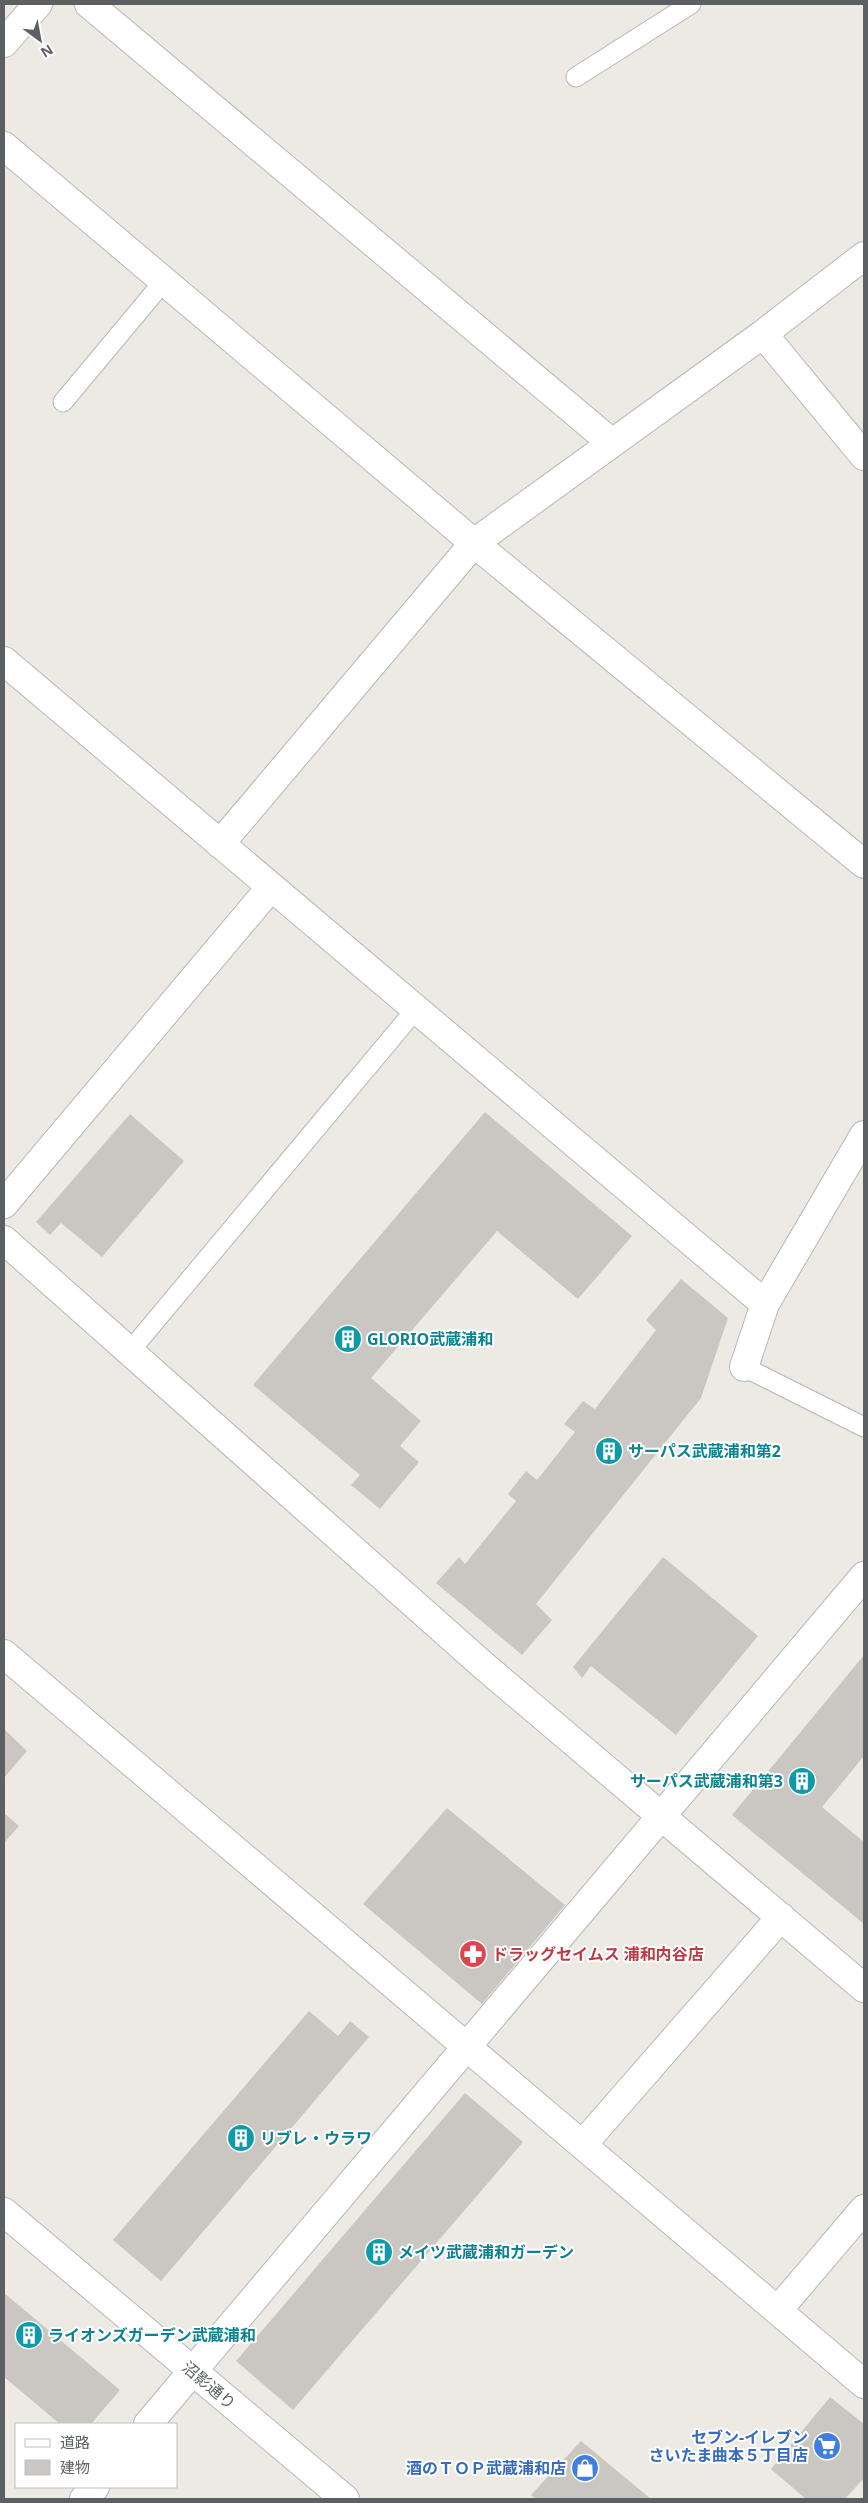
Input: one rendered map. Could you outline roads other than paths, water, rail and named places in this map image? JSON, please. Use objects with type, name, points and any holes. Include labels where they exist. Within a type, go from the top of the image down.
[{"type":"street","points":[[4,43],[38,4]]},
{"type":"street","points":[[89,4],[612,443]]},
{"type":"street","points":[[4,146],[474,543],[864,864]]},
{"type":"street","points":[[220,844],[474,543],[763,334],[864,256]]},
{"type":"street","points":[[763,334],[864,456]]},
{"type":"street","points":[[4,661],[764,1304]]},
{"type":"street","points":[[4,1204],[271,887]]},
{"type":"street","points":[[744,1368],[764,1304],[864,1136]]},
{"type":"street","points":[[4,1240],[484,1666],[864,1988]]},
{"type":"street","points":[[149,2423],[864,1576]]},
{"type":"street","points":[[4,1654],[864,2384]]},
{"type":"street","points":[[583,2144],[781,1917]]},
{"type":"street","points":[[778,2310],[864,2209]]},
{"type":"street","name":"沼影通り","points":[[4,2212],[346,2499]]},
{"type":"street","points":[[84,2499],[94,2488]]},
{"type":"lane","points":[[576,78],[691,4]]},
{"type":"lane","points":[[63,402],[164,281]]},
{"type":"lane","points":[[130,1351],[416,1009]]},
{"type":"lane","points":[[744,1368],[864,1427]]},
{"type":"place","name":"GLORIO武蔵浦和","points":[[348,1339]]},
{"type":"place","name":"サーパス武蔵浦和第2","points":[[609,1451]]},
{"type":"place","name":"サーパス武蔵浦和第3","points":[[802,1781]]},
{"type":"place","name":"ドラッグセイムス 浦和内谷店","points":[[473,1954]]},
{"type":"place","name":"リブレ・ウラワ","points":[[241,2138]]},
{"type":"place","name":"メイツ武蔵浦和ガーデン","points":[[379,2252]]},
{"type":"place","name":"ライオンズガーデン武蔵浦和","points":[[29,2335]]},
{"type":"place","name":"セブン-イレブン さいたま曲本５丁目店","points":[[827,2446]]},
{"type":"place","name":"酒のＴＯＰ武蔵浦和店","points":[[585,2468]]}]
